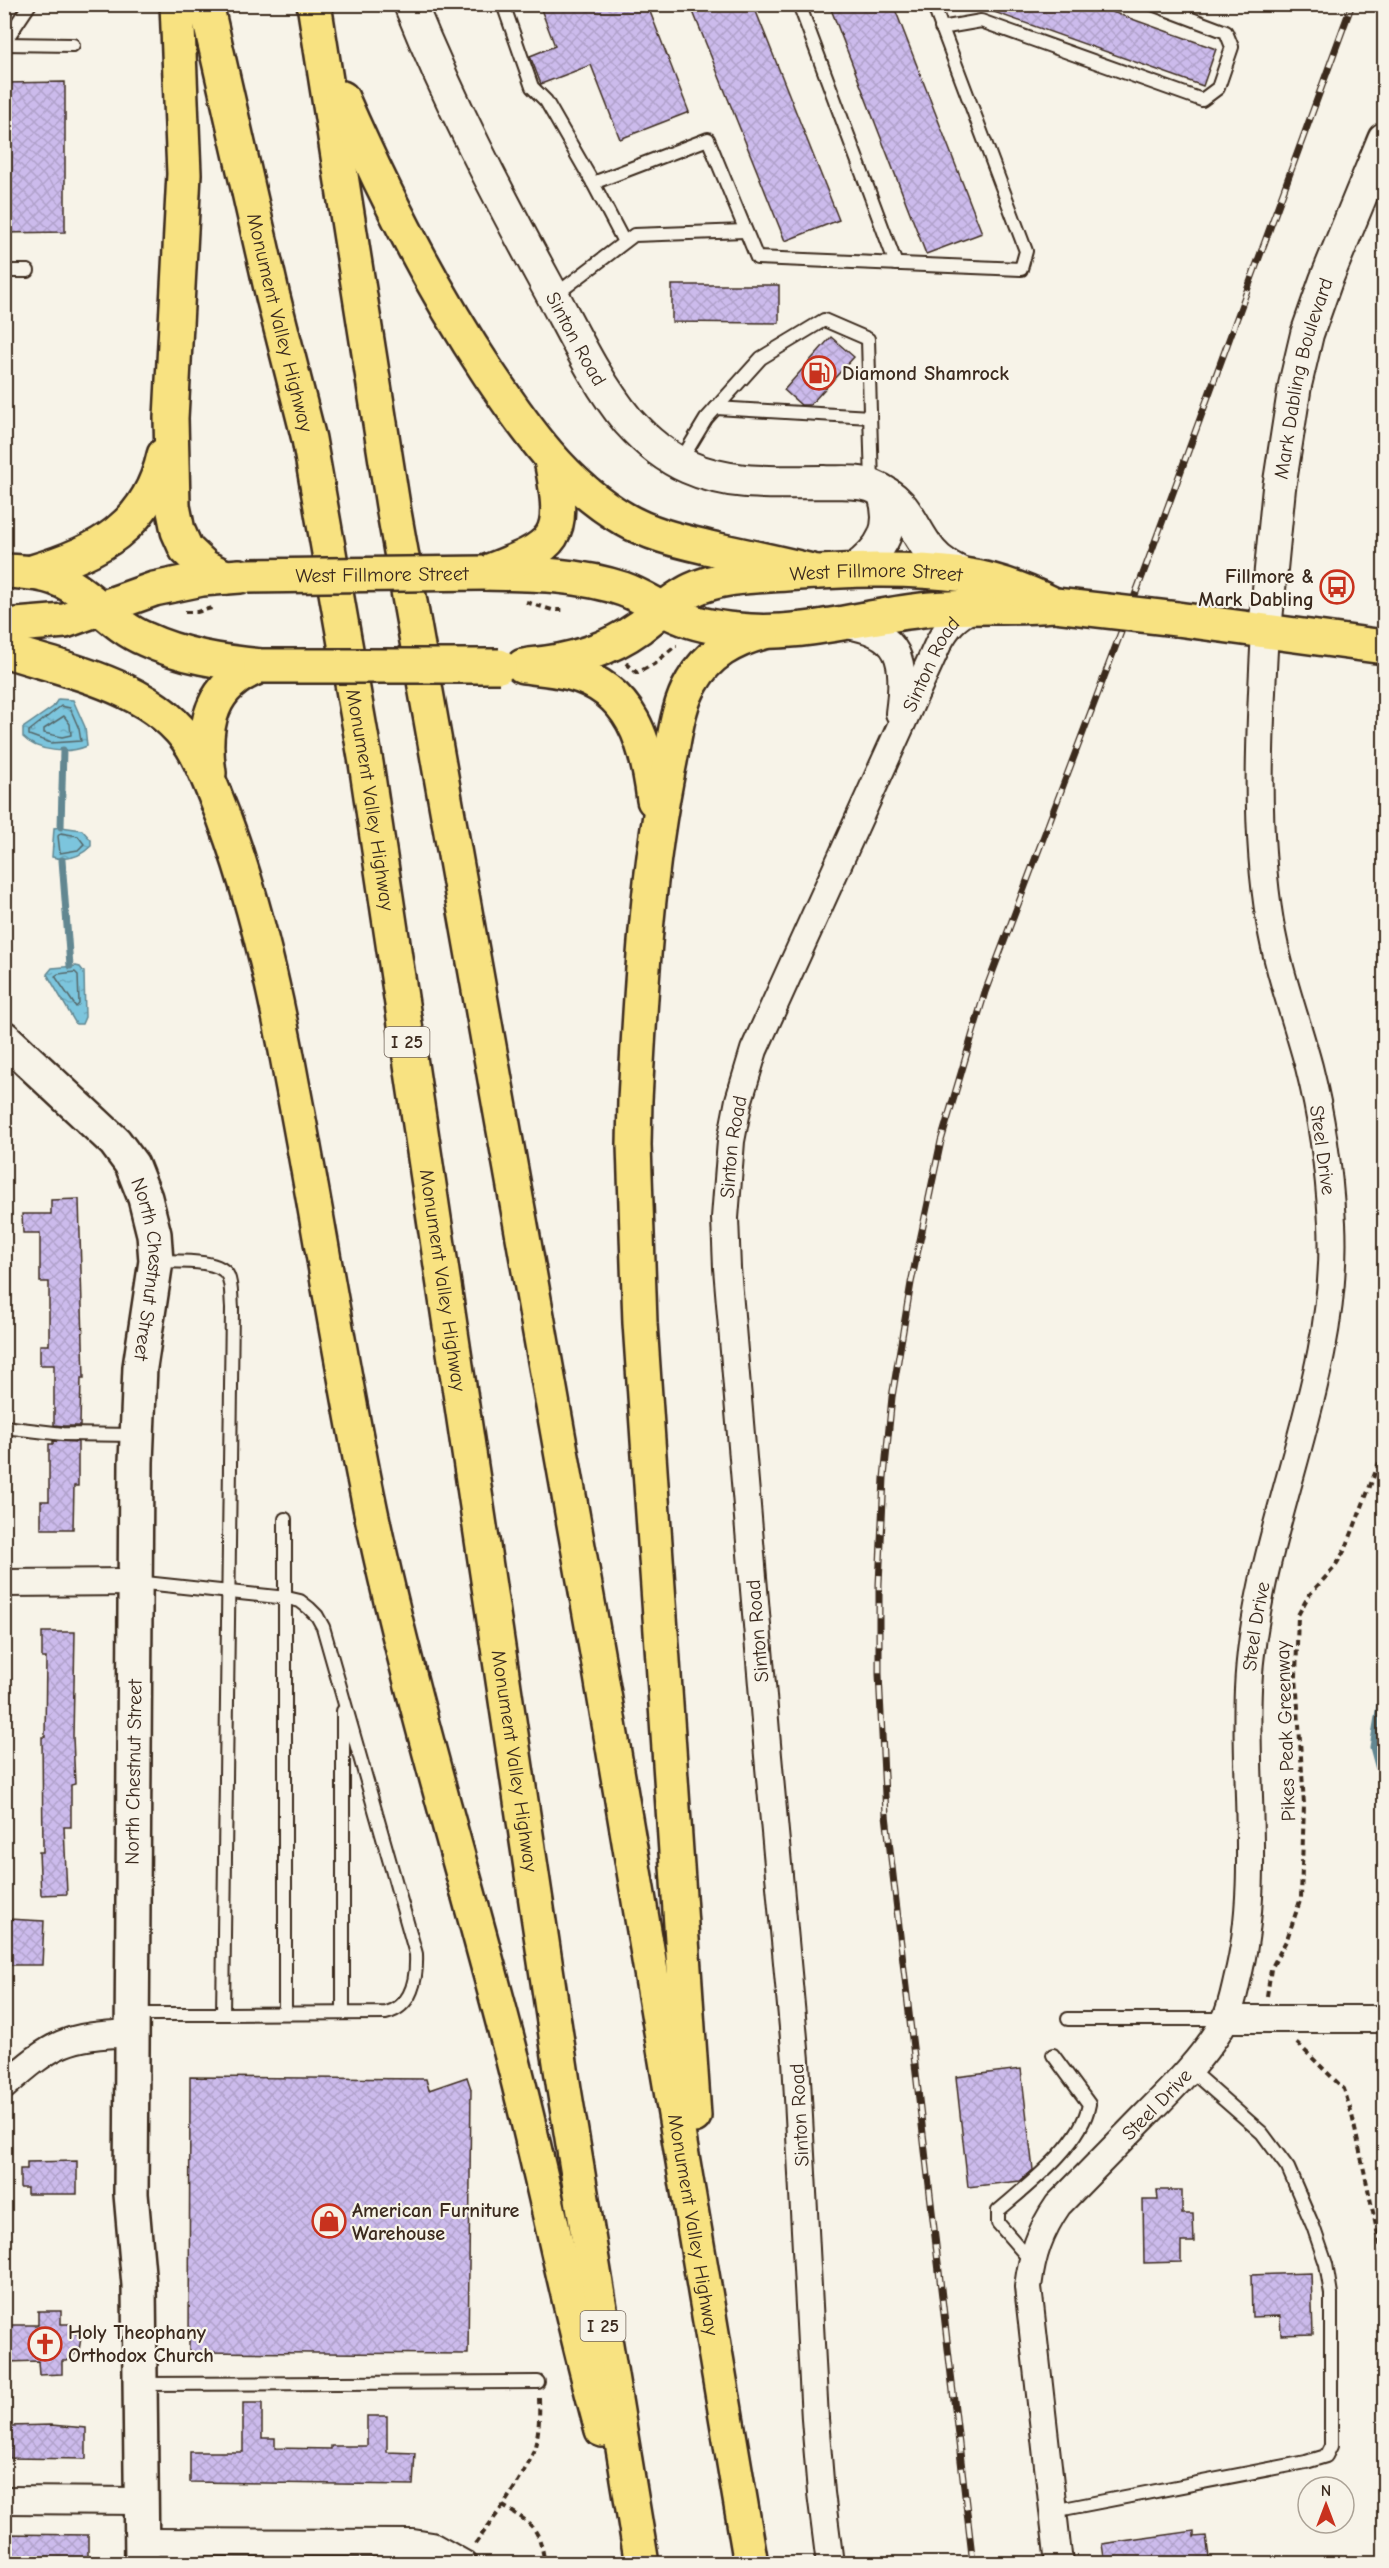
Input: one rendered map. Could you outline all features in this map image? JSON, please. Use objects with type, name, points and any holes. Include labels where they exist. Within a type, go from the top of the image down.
[{"type":"main road","points":[[177,4],[184,174],[171,418],[172,495],[178,531],[192,557],[212,571],[237,576]]},
{"type":"main road","name":"Monument Valley Highway","points":[[206,4],[273,297],[309,439],[364,752],[562,2077],[640,2564]]},
{"type":"main road","name":"Monument Valley Highway","points":[[314,4],[394,512],[600,1670],[751,2564]]},
{"type":"main road","points":[[324,58],[372,166],[436,291],[517,416],[551,460],[605,507],[625,520],[662,536],[816,572]]},
{"type":"main road","points":[[18,572],[73,559],[95,548],[116,534],[140,511],[160,475],[171,418]]},
{"type":"main road","points":[[484,573],[531,554],[550,537],[559,510],[551,460]]},
{"type":"main road","name":"West Fillmore Street","points":[[18,572],[68,584],[122,627],[162,646],[201,657],[261,666],[511,666],[562,660],[602,648],[632,633],[682,595],[715,582],[746,577],[854,570],[964,575],[1016,587],[1055,605]]},
{"type":"main road","name":"West Fillmore Street","points":[[4,626],[65,621],[154,589],[237,576],[484,573],[546,575],[588,581],[626,590],[694,622],[723,628],[764,632],[844,624],[903,612],[1055,605],[1384,647]]},
{"type":"main road","points":[[702,2268],[691,2051],[637,1258],[635,1100],[657,822],[676,727],[684,698],[704,664],[719,651],[737,641],[764,632]]},
{"type":"main road","points":[[4,650],[110,685],[143,700],[166,716],[194,750],[210,784],[249,890],[274,991],[359,1450],[389,1586],[524,2101],[584,2365],[640,2564]]},
{"type":"main road","points":[[210,784],[207,739],[213,707],[231,681],[261,666]]},
{"type":"main road","points":[[511,666],[562,671],[584,678],[604,689],[621,703],[636,725],[646,753],[657,822]]},
{"type":"main road","name":"North Chestnut Street","points":[[4,1038],[97,1123],[129,1160],[139,1180],[148,1210],[156,1261],[140,1367],[136,1435],[131,2194],[139,2285],[142,2553]]},
{"type":"street","name":"Sinton Road","points":[[410,4],[454,109],[553,297],[600,379],[626,418],[651,444],[679,463],[708,474],[735,479],[853,483],[877,489]]},
{"type":"street","name":"Mark Dabling Boulevard","points":[[1265,630],[1268,579],[1279,488],[1295,385],[1307,334],[1384,139]]},
{"type":"street","points":[[854,570],[873,555],[886,531],[890,514],[877,489]]},
{"type":"street","points":[[877,489],[904,509],[933,554],[948,567],[964,575]]},
{"type":"street","name":"Sinton Road","points":[[830,2564],[815,2419],[796,2060],[767,1744],[724,1218],[731,1141],[739,1100],[754,1050],[943,634],[959,616],[974,608]]},
{"type":"street","name":"Sinton Road","points":[[844,624],[878,633],[890,643],[898,656],[902,666],[902,687],[897,731]]},
{"type":"street","name":"Steel Drive","points":[[1059,2564],[1028,2286],[1031,2261],[1045,2224],[1058,2205],[1190,2069],[1226,2019],[1245,1947],[1249,1900],[1248,1690],[1252,1644],[1266,1568],[1324,1342],[1332,1264],[1331,1214],[1322,1126],[1308,1065],[1272,935],[1264,879],[1260,806],[1265,630]]},
{"type":"street","points":[[4,1583],[135,1582]]},
{"type":"street","points":[[1226,2019],[1384,2019]]},
{"type":"street","points":[[4,2086],[37,2057],[66,2041],[131,2023]]},
{"type":"street","points":[[4,2500],[142,2502]]},
{"type":"street","points":[[142,2553],[413,2543],[432,2546],[463,2562]]},
{"type":"lane","points":[[4,44],[30,4]]},
{"type":"lane","points":[[503,4],[532,87],[546,101],[624,242]]},
{"type":"lane","points":[[799,4],[896,264]]},
{"type":"lane","points":[[593,183],[708,139],[757,258],[1021,270],[1026,251],[933,4]]},
{"type":"lane","points":[[941,28],[981,21],[1202,100],[1218,88],[1232,47],[1226,32],[1152,4]]},
{"type":"lane","points":[[4,44],[74,45]]},
{"type":"lane","points":[[553,297],[576,277],[634,235],[745,231]]},
{"type":"lane","points":[[4,271],[28,271]]},
{"type":"lane","points":[[679,463],[706,419],[761,358],[824,320],[868,339],[870,417],[877,489]]},
{"type":"lane","points":[[716,408],[870,417]]},
{"type":"lane","points":[[156,1261],[215,1264],[227,1273],[230,1282],[229,1591],[223,2014]]},
{"type":"lane","points":[[4,1426],[63,1434],[136,1435]]},
{"type":"lane","points":[[285,1519],[285,2013]]},
{"type":"lane","points":[[131,2023],[223,2014],[386,2013],[404,2005],[409,1996],[417,1966],[416,1954],[323,1627],[317,1616],[300,1602],[285,1598],[135,1582]]},
{"type":"lane","points":[[343,1697],[343,2013]]},
{"type":"lane","points":[[1068,2019],[1226,2019]]},
{"type":"lane","points":[[1031,2261],[998,2223],[998,2211],[1049,2167],[1087,2118],[1089,2104],[1053,2055]]},
{"type":"lane","points":[[1053,2511],[1306,2462],[1326,2456],[1331,2446],[1331,2294],[1326,2264],[1313,2226],[1288,2168],[1262,2133],[1190,2069]]},
{"type":"lane","points":[[140,2384],[538,2382]]},
{"type":"path","points":[[624,661],[637,674],[654,664],[675,646],[683,648]]},
{"type":"path","name":"Pikes Peak Greenway","points":[[1267,1992],[1270,1969],[1287,1939],[1300,1898],[1304,1805],[1296,1676],[1298,1615],[1309,1595],[1334,1568],[1346,1548],[1384,1450]]},
{"type":"path","points":[[1289,2042],[1300,2043],[1344,2089],[1352,2115],[1384,2263]]},
{"type":"path","points":[[463,2562],[531,2462],[538,2443],[540,2424],[538,2382]]},
{"type":"path","points":[[503,2506],[529,2522],[538,2534],[545,2564]]},
{"type":"water","points":[[58,699],[73,700],[85,727],[87,746],[63,751],[45,749],[23,737],[23,728],[53,707]]},
{"type":"water","points":[[54,828],[82,830],[91,840],[91,846],[73,857],[63,859],[52,857]]},
{"type":"water","points":[[76,966],[84,972],[85,1017],[82,1024],[76,1024],[47,974],[52,968]]},
{"type":"building","points":[[539,4],[647,4],[689,112],[620,139],[591,65],[541,84],[530,56],[555,46]]},
{"type":"building","points":[[690,4],[753,4],[839,220],[785,241]]},
{"type":"building","points":[[829,4],[893,4],[982,233],[926,254]]},
{"type":"building","points":[[980,4],[1090,4],[1216,49],[1203,86],[980,7]]},
{"type":"building","points":[[65,82],[65,232],[4,233],[4,83]]},
{"type":"building","points":[[672,285],[779,285],[779,323],[672,322]]},
{"type":"building","name":"Diamond Shamrock","points":[[831,337],[854,357],[810,405],[801,405],[784,390]]},
{"type":"building","points":[[79,1199],[84,1378],[81,1378],[80,1426],[64,1426],[54,1425],[54,1365],[40,1365],[40,1345],[49,1345],[49,1282],[40,1282],[40,1233],[23,1233],[22,1214],[51,1214],[51,1200]]},
{"type":"building","points":[[53,1441],[78,1442],[78,1486],[74,1486],[73,1529],[41,1529],[41,1501],[49,1501],[49,1444],[53,1444]]},
{"type":"building","points":[[42,1632],[75,1632],[73,1737],[75,1784],[71,1785],[71,1827],[64,1827],[67,1894],[41,1895],[39,1852],[43,1852],[42,1737],[45,1737],[46,1658],[42,1658]]},
{"type":"building","points":[[8,1919],[44,1921],[42,1965],[6,1965]]},
{"type":"building","points":[[1021,2069],[1033,2170],[1020,2181],[968,2187],[956,2077]]},
{"type":"building","name":"American Furniture Warehouse","points":[[190,2077],[426,2079],[429,2090],[467,2077],[471,2089],[468,2354],[189,2352]]},
{"type":"building","points":[[77,2161],[77,2194],[27,2194],[27,2188],[20,2188],[20,2169],[27,2169],[27,2162]]},
{"type":"building","points":[[1157,2190],[1182,2190],[1182,2214],[1193,2214],[1194,2242],[1181,2242],[1181,2262],[1144,2263],[1143,2200],[1158,2200]]},
{"type":"building","points":[[1311,2273],[1313,2334],[1281,2335],[1280,2316],[1252,2317],[1251,2275]]},
{"type":"building","name":"Holy Theophany Orthodox Church","points":[[38,2311],[61,2311],[61,2324],[72,2324],[72,2330],[81,2338],[79,2350],[67,2361],[62,2361],[62,2374],[39,2375],[38,2361],[8,2362],[7,2325],[38,2325]]},
{"type":"building","points":[[243,2403],[262,2403],[262,2438],[275,2438],[275,2448],[331,2449],[331,2446],[367,2446],[367,2416],[387,2416],[387,2452],[415,2453],[413,2485],[190,2482],[190,2452],[243,2452]]},
{"type":"building","points":[[51,2425],[86,2428],[86,2459],[10,2458],[9,2426]]},
{"type":"building","points":[[1194,2531],[1194,2537],[1206,2536],[1210,2564],[1105,2564],[1102,2544]]},
{"type":"building","points":[[4,2534],[88,2535],[88,2563],[4,2564]]},
{"type":"waterway","points":[[61,827],[63,750]]},
{"type":"waterway","points":[[62,860],[70,966]]},
{"type":"waterway","points":[[1384,1681],[1373,1747],[1384,1788]]},
{"type":"railway","points":[[973,2564],[886,1815],[879,1674],[879,1584],[884,1478],[892,1397],[911,1283],[941,1141],[985,992],[1149,558],[1352,4]]},
{"type":"place","name":"Diamond Shamrock","points":[[819,373]]},
{"type":"place","name":"Fillmore & Mark Dabling","points":[[1337,587]]},
{"type":"place","name":"American Furniture Warehouse","points":[[329,2221]]},
{"type":"place","name":"Holy Theophany Orthodox Church","points":[[45,2344]]}]
